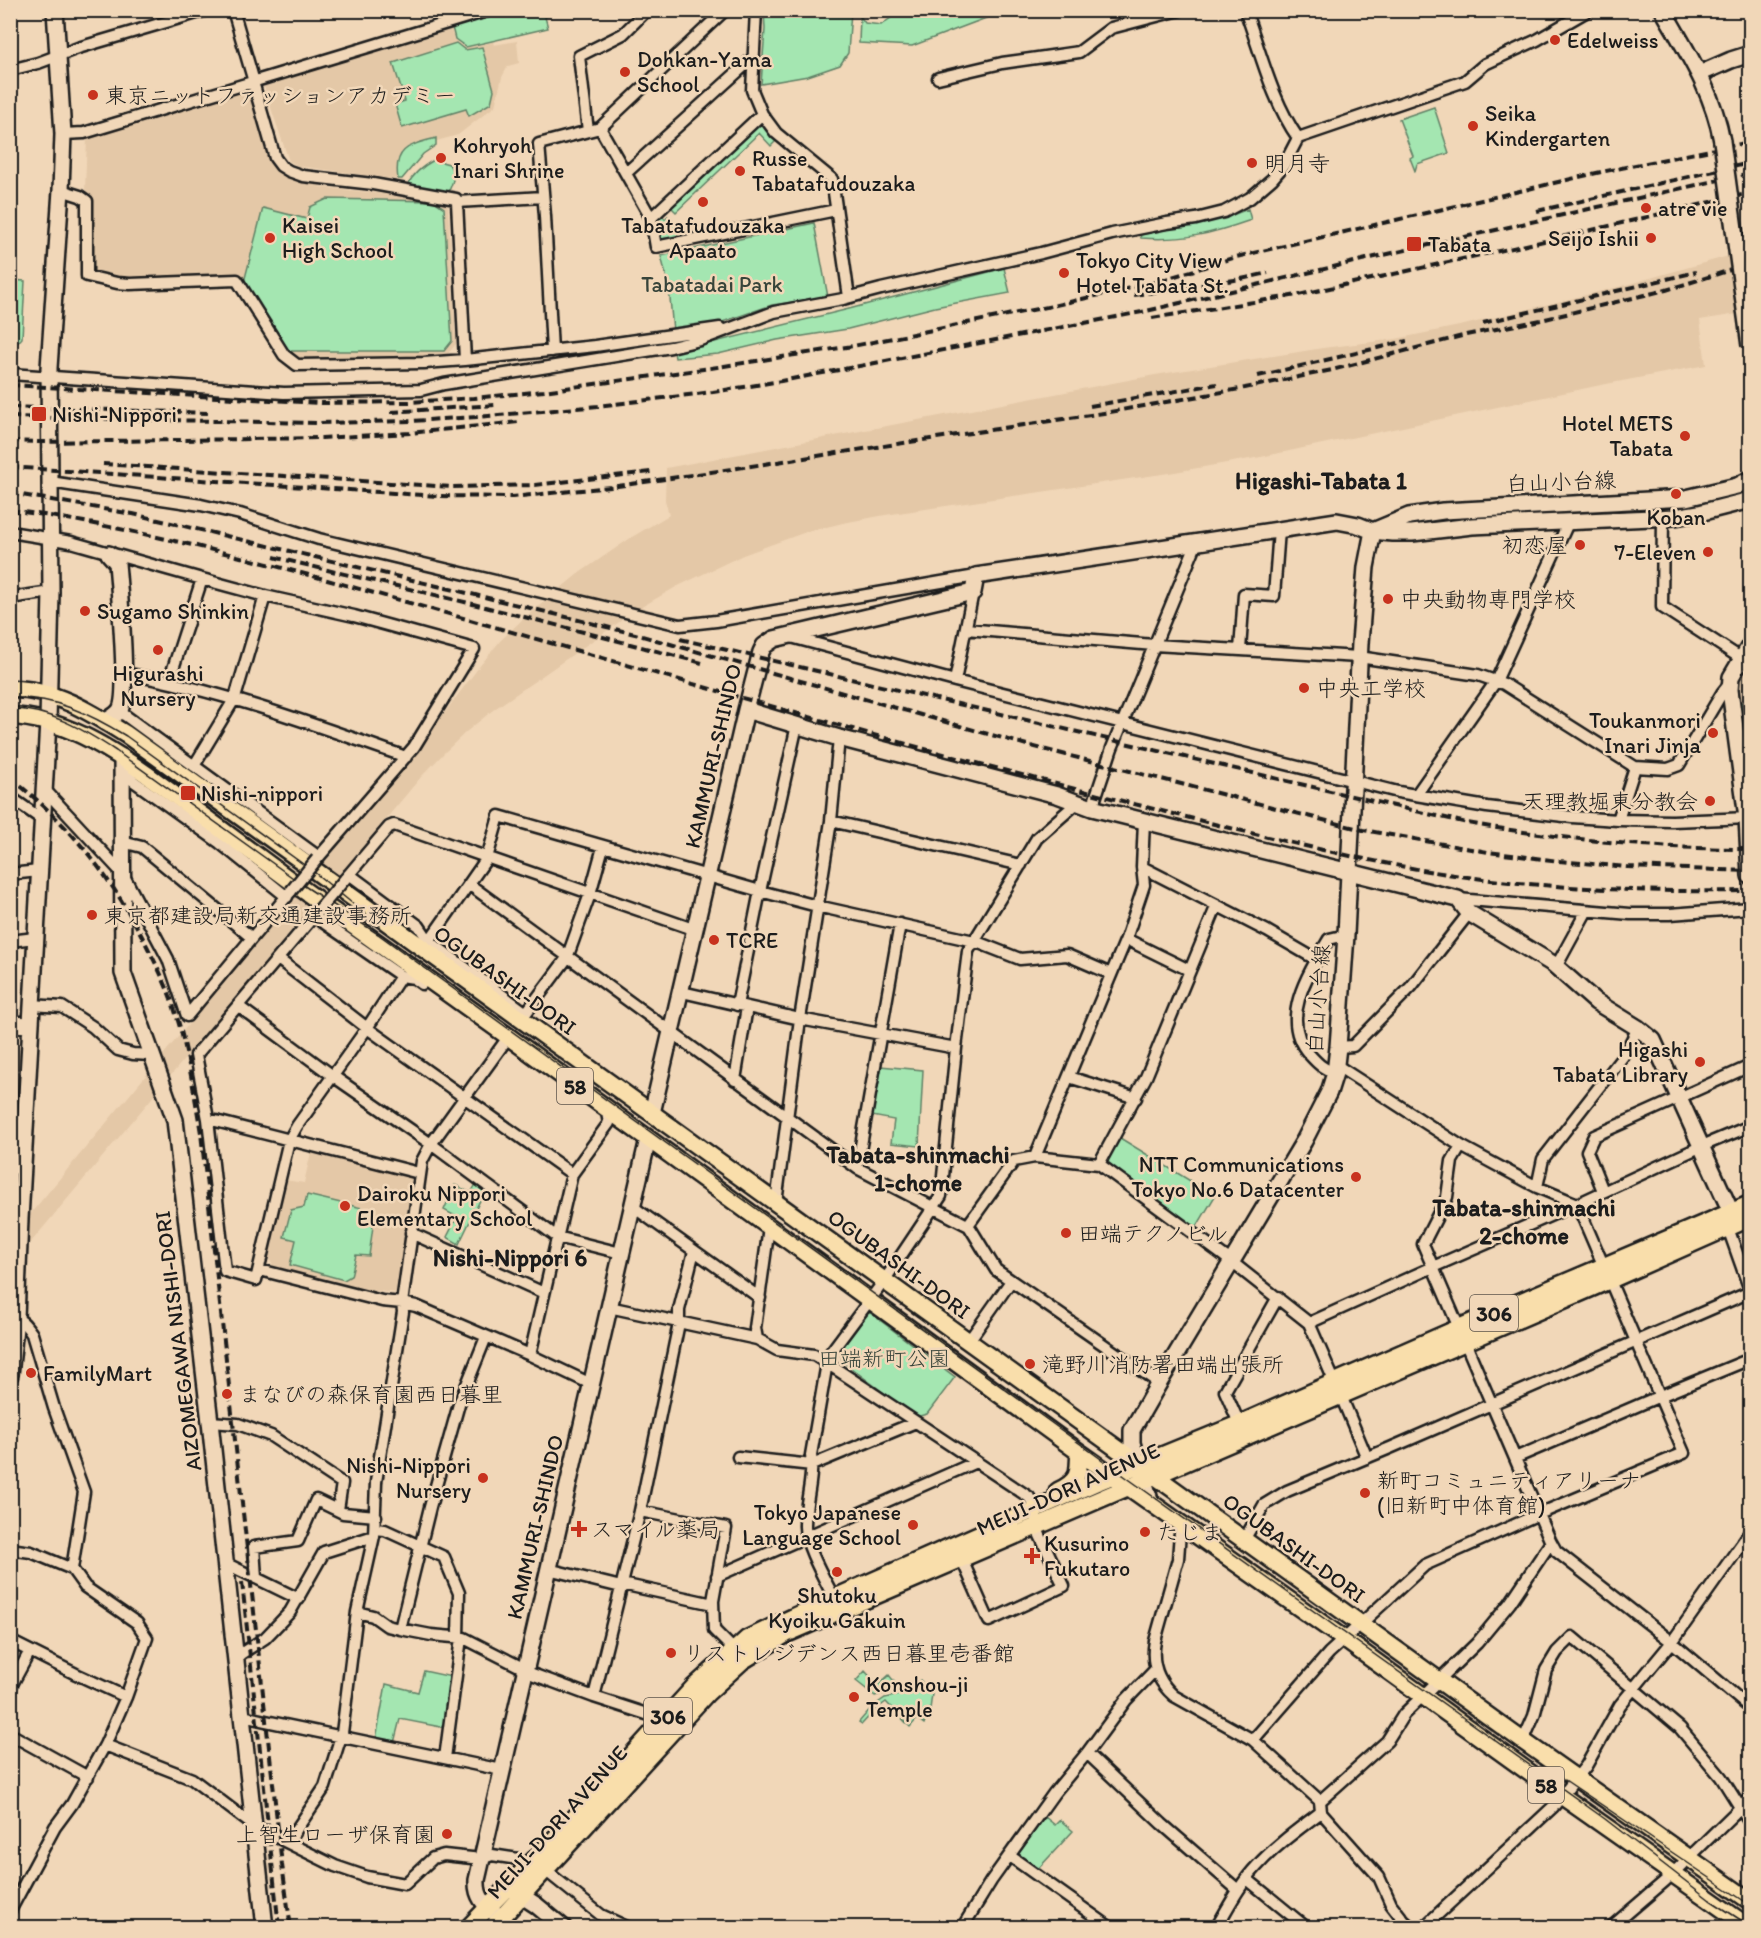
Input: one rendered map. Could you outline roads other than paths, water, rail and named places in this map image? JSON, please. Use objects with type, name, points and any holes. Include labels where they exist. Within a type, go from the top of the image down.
[{"type":"main road","name":"OGUBASHI-DORI","points":[[10,689],[23,689],[49,695],[79,707],[105,722],[1026,1383],[1099,1436],[1146,1474],[1176,1491],[1244,1539],[1576,1779],[1750,1901]]},
{"type":"main road","name":"OGUBASHI-DORI","points":[[10,716],[48,722],[72,731],[122,757],[869,1301],[1750,1928]]},
{"type":"main road","name":"MEIJI-DORI AVENUE","points":[[515,1892],[707,1692],[742,1661],[796,1629],[958,1552],[1038,1509],[1085,1488],[1113,1476],[1146,1474],[1192,1459],[1242,1431],[1729,1220],[1750,1204]]},
{"type":"main road","name":"MEIJI-DORI AVENUE","points":[[1729,1220],[1750,1218]]},
{"type":"main road","name":"MEIJI-DORI AVENUE","points":[[537,1868],[694,1687],[747,1639],[834,1598],[958,1552],[1036,1527],[1128,1487],[1169,1453],[1242,1431]]},
{"type":"main road","points":[[1038,1509],[1049,1495],[1069,1485],[1075,1479],[1078,1472],[1079,1452]]},
{"type":"main road","name":"306","points":[[468,1928],[494,1917],[515,1892]]},
{"type":"street","points":[[10,1375],[17,1273],[15,1225],[17,1168],[31,1025],[49,695],[51,538],[48,376],[63,134],[55,10]]},
{"type":"street","points":[[10,70],[207,10]]},
{"type":"street","points":[[233,10],[275,158],[281,166],[303,176],[373,184],[456,199],[465,360]]},
{"type":"street","points":[[63,134],[84,133],[490,10]]},
{"type":"street","points":[[588,130],[579,56],[623,34],[647,10]]},
{"type":"street","points":[[552,351],[539,144],[600,128],[725,10]]},
{"type":"street","points":[[756,10],[752,90],[762,114],[776,134],[832,179],[849,297]]},
{"type":"street","points":[[938,78],[1002,63],[1078,52],[1111,28],[1180,10]]},
{"type":"street","points":[[1245,10],[1274,91],[1290,127],[1298,138]]},
{"type":"street","points":[[10,375],[284,393],[421,390],[444,384],[671,347],[700,340],[774,312],[1041,253],[1112,234],[1224,212],[1250,198],[1272,178],[1284,165],[1298,138],[1465,81],[1485,64],[1589,10]]},
{"type":"street","points":[[1663,10],[1708,91],[1716,112],[1750,346]]},
{"type":"street","points":[[1699,74],[1750,54]]},
{"type":"street","points":[[626,173],[754,57]]},
{"type":"street","points":[[651,218],[762,114]]},
{"type":"street","points":[[600,128],[651,218],[656,247],[836,210]]},
{"type":"street","points":[[61,190],[80,196],[87,201],[87,276],[130,284],[237,280],[284,355],[297,365],[465,360],[552,351],[742,325]]},
{"type":"street","points":[[457,202],[543,197]]},
{"type":"street","name":"白山小台線","points":[[1373,531],[1409,516],[1474,508],[1686,498],[1716,492],[1750,479]]},
{"type":"street","points":[[50,482],[201,505],[240,514],[319,539],[680,625],[1336,520],[1373,531]]},
{"type":"street","name":"白山小台線","points":[[1373,531],[1412,533],[1472,526],[1663,517],[1699,513],[1750,500]]},
{"type":"street","points":[[1663,517],[1662,607],[1742,659]]},
{"type":"street","points":[[1416,795],[1496,681],[1569,521]]},
{"type":"street","points":[[1240,650],[1244,594],[1274,596],[1279,530]]},
{"type":"street","name":"白山小台線","points":[[1146,1474],[1131,1439],[1132,1430],[1319,1114],[1329,1092],[1335,1069],[1346,935],[1359,657],[1366,567],[1373,531]]},
{"type":"street","points":[[10,532],[71,542],[265,596],[354,616],[474,649],[414,747],[187,1016],[168,959],[123,874],[45,790]]},
{"type":"street","points":[[1092,808],[1122,723],[1197,542]]},
{"type":"street","points":[[105,722],[119,711],[122,702],[123,673],[117,563],[109,554]]},
{"type":"street","points":[[955,681],[973,592],[981,575]]},
{"type":"street","points":[[169,681],[202,579]]},
{"type":"street","points":[[10,598],[51,592]]},
{"type":"street","name":"KAMMURI-SHINDO","points":[[652,1113],[761,652],[770,641],[785,635],[973,592]]},
{"type":"street","points":[[194,766],[235,698],[265,596]]},
{"type":"street","points":[[966,629],[1154,645],[1359,657],[1478,675],[1504,684],[1635,767],[1668,770],[1679,765],[1730,683]]},
{"type":"street","points":[[785,635],[955,681],[1353,782],[1416,795],[1487,807],[1618,820],[1672,821],[1749,818]]},
{"type":"street","points":[[1750,645],[1731,676],[1730,683],[1749,818],[1750,876]]},
{"type":"street","points":[[123,673],[169,681],[235,698],[406,757]]},
{"type":"street","points":[[746,710],[839,738],[1057,795],[1092,808],[1458,900],[1630,915],[1750,908]]},
{"type":"street","points":[[119,711],[318,858]]},
{"type":"street","points":[[735,1080],[742,1006],[760,891],[797,725]]},
{"type":"street","points":[[776,1203],[800,1019],[831,821],[839,738]]},
{"type":"street","points":[[122,757],[132,780],[289,894]]},
{"type":"street","name":"AIZOMEGAWA NISHI-DORI","points":[[122,757],[123,973],[175,1120],[265,1928]]},
{"type":"street","points":[[1618,820],[1635,767]]},
{"type":"street","points":[[10,797],[43,820]]},
{"type":"street","points":[[834,1598],[806,1536],[805,1525],[812,1465],[811,1455],[827,1363],[831,1352],[884,1281],[942,1196],[968,951],[1037,838],[1077,803]]},
{"type":"street","points":[[429,941],[487,858],[499,816],[760,891],[974,941],[1020,959],[1067,955],[1110,974]]},
{"type":"street","points":[[831,821],[1021,865]]},
{"type":"street","points":[[1035,1156],[1126,939],[1144,885],[1142,867],[1144,821]]},
{"type":"street","points":[[401,976],[289,1140],[256,1280],[225,1271],[208,1119],[196,1055],[389,827],[392,826],[696,930]]},
{"type":"street","points":[[122,842],[142,847],[252,938]]},
{"type":"street","points":[[526,1013],[567,958],[590,894],[603,847]]},
{"type":"street","points":[[1142,867],[1267,931],[1317,960]]},
{"type":"street","points":[[10,874],[39,871]]},
{"type":"street","points":[[347,876],[419,926],[429,941],[547,1029],[560,1047]]},
{"type":"street","points":[[470,885],[857,1168],[968,1225],[974,1230],[996,1270],[1159,1383]]},
{"type":"street","points":[[1244,1539],[1264,1504],[1287,1491],[1750,1291],[1729,1220],[1702,1146],[1657,1045],[1648,1035],[1596,1002],[1556,967],[1469,913],[1458,900]]},
{"type":"street","points":[[1099,1164],[1146,1077],[1217,905]]},
{"type":"street","points":[[1556,967],[1586,912]]},
{"type":"street","points":[[316,913],[401,976],[414,978],[531,1061],[553,1069]]},
{"type":"street","points":[[1338,1047],[1353,1046],[1411,987],[1469,913]]},
{"type":"street","points":[[857,1168],[900,924]]},
{"type":"street","points":[[1253,1740],[1329,1653],[1425,1565],[1684,1453],[1577,1204],[1537,1187],[1461,1146],[1335,1069],[1321,1068],[1304,1049],[1298,1033],[1296,1017],[1304,983],[1329,939],[1346,935]]},
{"type":"street","points":[[10,941],[35,938]]},
{"type":"street","points":[[1126,939],[1190,969]]},
{"type":"street","points":[[278,959],[367,1028],[572,1174]]},
{"type":"street","points":[[682,992],[800,1019],[956,1048]]},
{"type":"street","points":[[32,1005],[62,1008],[93,1028],[118,1050],[151,1055]]},
{"type":"street","points":[[238,1006],[557,1237],[621,1253]]},
{"type":"street","points":[[10,1024],[31,1025]]},
{"type":"street","points":[[1537,1187],[1543,1159],[1624,1055],[1638,1028]]},
{"type":"street","points":[[288,1842],[325,1787],[341,1736],[357,1612],[375,1532],[376,1482],[403,1312],[402,1303],[422,1161],[431,1144],[504,1043]]},
{"type":"street","points":[[1603,1191],[1587,1151],[1594,1136],[1750,1066]]},
{"type":"street","points":[[1069,1077],[1136,1098]]},
{"type":"street","points":[[530,1355],[572,1174],[609,1123],[606,1108]]},
{"type":"street","points":[[208,1119],[419,1173]]},
{"type":"street","points":[[1309,1323],[1750,1126]]},
{"type":"street","name":"KAMMURI-SHINDO","points":[[494,1917],[476,1892],[477,1880],[648,1139]]},
{"type":"street","points":[[1461,1146],[1452,1161],[1447,1197],[1423,1244],[1551,1542],[1556,1551],[1672,1642],[1750,1708]]},
{"type":"street","points":[[968,1225],[1014,1161],[1035,1156],[1099,1164],[1232,1262],[1309,1323],[1367,1458]]},
{"type":"street","points":[[632,1206],[760,1298]]},
{"type":"street","points":[[757,1339],[755,1328],[769,1227]]},
{"type":"street","points":[[411,1233],[544,1293]]},
{"type":"street","points":[[594,1697],[640,1511],[679,1310],[694,1251]]},
{"type":"street","points":[[260,1270],[382,1302],[416,1306],[591,1384]]},
{"type":"street","points":[[968,1342],[1011,1281]]},
{"type":"street","points":[[1242,1431],[1225,1391],[1278,1297]]},
{"type":"street","points":[[609,1307],[757,1339],[777,1350],[814,1355],[1029,1497],[1038,1509],[1036,1527],[1064,1586],[989,1621],[958,1552]]},
{"type":"street","points":[[13,1318],[24,1324],[32,1334],[54,1408],[84,1492],[72,1569]]},
{"type":"street","points":[[400,1629],[420,1545],[459,1404],[486,1337]]},
{"type":"street","points":[[1515,1458],[1750,1359]]},
{"type":"street","points":[[210,1422],[238,1424],[271,1436],[342,1483],[338,1510]]},
{"type":"street","points":[[738,1457],[812,1465],[916,1422]]},
{"type":"street","points":[[717,1576],[976,1462]]},
{"type":"street","points":[[1146,1474],[1158,1508]]},
{"type":"street","points":[[256,1578],[254,1547],[298,1541],[316,1500],[343,1513],[376,1516]]},
{"type":"street","points":[[640,1511],[726,1528],[713,1604],[714,1630],[734,1650]]},
{"type":"street","points":[[1184,1527],[1180,1532],[1178,1559],[1155,1641],[1153,1653],[1155,1670],[1167,1690],[1174,1696],[1253,1740],[1320,1807],[1379,1877],[1392,1904],[1412,1928]]},
{"type":"street","points":[[236,1657],[265,1638],[290,1612],[324,1552],[385,1530],[420,1545],[444,1557],[459,1593],[459,1638],[445,1758]]},
{"type":"street","points":[[1424,1928],[1553,1807],[1586,1765],[1620,1705],[1672,1642],[1750,1532]]},
{"type":"street","points":[[1216,1928],[1238,1890],[1276,1846],[1320,1807],[1387,1741],[1404,1714],[1477,1643],[1510,1603],[1551,1542]]},
{"type":"street","points":[[10,1549],[32,1552],[72,1569],[85,1587],[137,1623],[147,1638],[126,1697],[105,1745],[88,1777],[55,1827],[10,1911]]},
{"type":"street","points":[[225,1563],[298,1599]]},
{"type":"street","points":[[548,1569],[713,1604]]},
{"type":"street","points":[[357,1612],[373,1616],[387,1626],[459,1638],[519,1666],[524,1671],[665,1720]]},
{"type":"street","points":[[1523,1741],[1534,1716],[1546,1670],[1557,1652],[1572,1636],[1680,1728],[1721,1777],[1750,1823]]},
{"type":"street","points":[[10,1641],[126,1697]]},
{"type":"street","points":[[10,1688],[30,1651]]},
{"type":"street","points":[[968,1926],[991,1881],[1054,1793],[1126,1700],[1155,1670]]},
{"type":"street","points":[[242,1716],[502,1770]]},
{"type":"street","points":[[10,1734],[88,1777]]},
{"type":"street","points":[[105,1745],[192,1779],[254,1826],[335,1866],[367,1877],[405,1884],[433,1858],[444,1855],[482,1859],[492,1855],[518,1859],[537,1868],[601,1915],[629,1928]]},
{"type":"street","points":[[1087,1753],[1162,1824],[1238,1890]]},
{"type":"street","points":[[1610,1928],[1674,1873],[1750,1798]]},
{"type":"street","points":[[1010,1856],[1111,1928]]},
{"type":"street","points":[[1247,1879],[1307,1928]]},
{"type":"street","points":[[515,1892],[564,1928]]},
{"type":"tram line","points":[[10,698],[57,703],[99,720],[126,736],[314,872],[380,926]]},
{"type":"tram line","points":[[10,709],[53,717],[92,736],[303,885],[378,934],[1130,1480],[1605,1819],[1710,1900],[1750,1926]]},
{"type":"tram line","points":[[1565,1780],[1750,1905]]},
{"type":"railway","points":[[10,385],[321,403],[409,402],[544,391],[711,368],[853,346],[1052,306],[1156,282],[1236,257],[1601,172],[1750,142]]},
{"type":"railway","points":[[1537,211],[1750,163]]},
{"type":"railway","points":[[10,417],[320,423],[410,421],[598,406],[713,392],[1142,312],[1750,173]]},
{"type":"railway","points":[[1152,318],[1298,295],[1750,193]]},
{"type":"railway","points":[[10,467],[437,496],[512,497],[611,487],[1110,412],[1245,388],[1332,370],[1466,335],[1541,320],[1666,290],[1750,264]]},
{"type":"railway","points":[[1483,323],[1696,272]]},
{"type":"railway","points":[[1134,295],[1268,273]]},
{"type":"railway","points":[[1258,376],[1407,341]]},
{"type":"railway","points":[[1090,406],[1217,384]]},
{"type":"railway","points":[[391,412],[496,405]]},
{"type":"railway","points":[[10,407],[211,413]]},
{"type":"railway","points":[[10,441],[322,438],[410,433],[519,422]]},
{"type":"railway","points":[[103,464],[452,487],[535,485],[651,472]]},
{"type":"railway","points":[[10,493],[133,514],[635,634],[1027,745],[1363,830],[1488,852],[1559,861],[1627,867],[1750,871]]},
{"type":"railway","points":[[10,510],[123,530],[290,570],[954,757],[1074,789],[1353,857],[1456,875],[1556,886],[1620,890],[1750,891]]},
{"type":"railway","points":[[274,557],[489,608],[702,663]]},
{"type":"railway","points":[[680,639],[1467,823],[1608,842],[1750,849]]},
{"type":"railway","points":[[10,778],[52,814],[106,877],[135,924],[163,979],[184,1041],[201,1133],[282,1865],[291,1928]]},
{"type":"railway","points":[[242,1582],[279,1928]]},
{"type":"place","name":"Edelweiss","points":[[1555,40]]},
{"type":"place","name":"Dohkan-Yama School","points":[[625,72]]},
{"type":"place","name":"東京ニットファッションアカデミー","points":[[93,95]]},
{"type":"place","name":"Seika Kindergarten","points":[[1473,126]]},
{"type":"place","name":"Kohryoh Inari Shrine","points":[[441,158]]},
{"type":"place","name":"明月寺","points":[[1252,163]]},
{"type":"place","name":"Russe Tabatafudouzaka","points":[[740,171]]},
{"type":"place","name":"Tabatafudouzaka Apaato","points":[[703,202]]},
{"type":"place","name":"atre vie","points":[[1646,208]]},
{"type":"place","name":"Kaisei High School","points":[[270,238]]},
{"type":"place","name":"Seijo Ishii","points":[[1651,238]]},
{"type":"place","name":"Tabata","points":[[1414,244]]},
{"type":"place","name":"Tokyo City View Hotel Tabata St.","points":[[1064,273]]},
{"type":"place","name":"Nishi-Nippori","points":[[39,414]]},
{"type":"place","name":"Hotel METS Tabata","points":[[1685,436]]},
{"type":"place","name":"Koban","points":[[1676,494]]},
{"type":"place","name":"初恋屋","points":[[1580,545]]},
{"type":"place","name":"7-Eleven","points":[[1708,552]]},
{"type":"place","name":"中央動物専門学校","points":[[1388,599]]},
{"type":"place","name":"Sugamo Shinkin","points":[[85,611]]},
{"type":"place","name":"Higurashi Nursery","points":[[158,650]]},
{"type":"place","name":"中央工学校","points":[[1304,688]]},
{"type":"place","name":"Toukanmori Inari Jinja","points":[[1713,733]]},
{"type":"place","name":"Nishi-nippori","points":[[188,793]]},
{"type":"place","name":"天理教堀東分教会","points":[[1710,801]]},
{"type":"place","name":"東京都建設局新交通建設事務所","points":[[92,915]]},
{"type":"place","name":"TCRE","points":[[714,940]]},
{"type":"place","name":"Higashi Tabata Library","points":[[1700,1062]]},
{"type":"place","name":"NTT Communications Tokyo No.6 Datacenter","points":[[1356,1177]]},
{"type":"place","name":"Dairoku Nippori Elementary School","points":[[345,1206]]},
{"type":"place","name":"田端テクノビル","points":[[1066,1233]]},
{"type":"place","name":"滝野川消防署田端出張所","points":[[1030,1364]]},
{"type":"place","name":"FamilyMart","points":[[31,1373]]},
{"type":"place","name":"まなびの森保育園西日暮里","points":[[227,1394]]},
{"type":"place","name":"Nishi-Nippori Nursery","points":[[483,1478]]},
{"type":"place","name":"新町コミュニティアリーナ (旧新町中体育館)","points":[[1365,1493]]},
{"type":"place","name":"Tokyo Japanese Language School","points":[[913,1525]]},
{"type":"place","name":"スマイル薬局","points":[[579,1529]]},
{"type":"place","name":"たじま","points":[[1145,1532]]},
{"type":"place","name":"Kusurino Fukutaro","points":[[1032,1556]]},
{"type":"place","name":"Shutoku Kyoiku Gakuin","points":[[837,1572]]},
{"type":"place","name":"リストレジデンス西日暮里壱番館","points":[[671,1653]]},
{"type":"place","name":"Konshou-ji Temple","points":[[854,1697]]},
{"type":"place","name":"上智生ローザ保育園","points":[[447,1834]]},
{"type":"district","name":"Higashi-Tabata 1","points":[[1321,480]]},
{"type":"district","name":"Tabata-shinmachi 1-chome","points":[[918,1168]]},
{"type":"district","name":"Tabata-shinmachi 2-chome","points":[[1524,1221]]},
{"type":"district","name":"Nishi-Nippori 6","points":[[510,1257]]},
{"type":"park label","name":"Tabatadai Park","points":[[712,284]]},
{"type":"park label","name":"田端新町公園","points":[[884,1358]]}]
